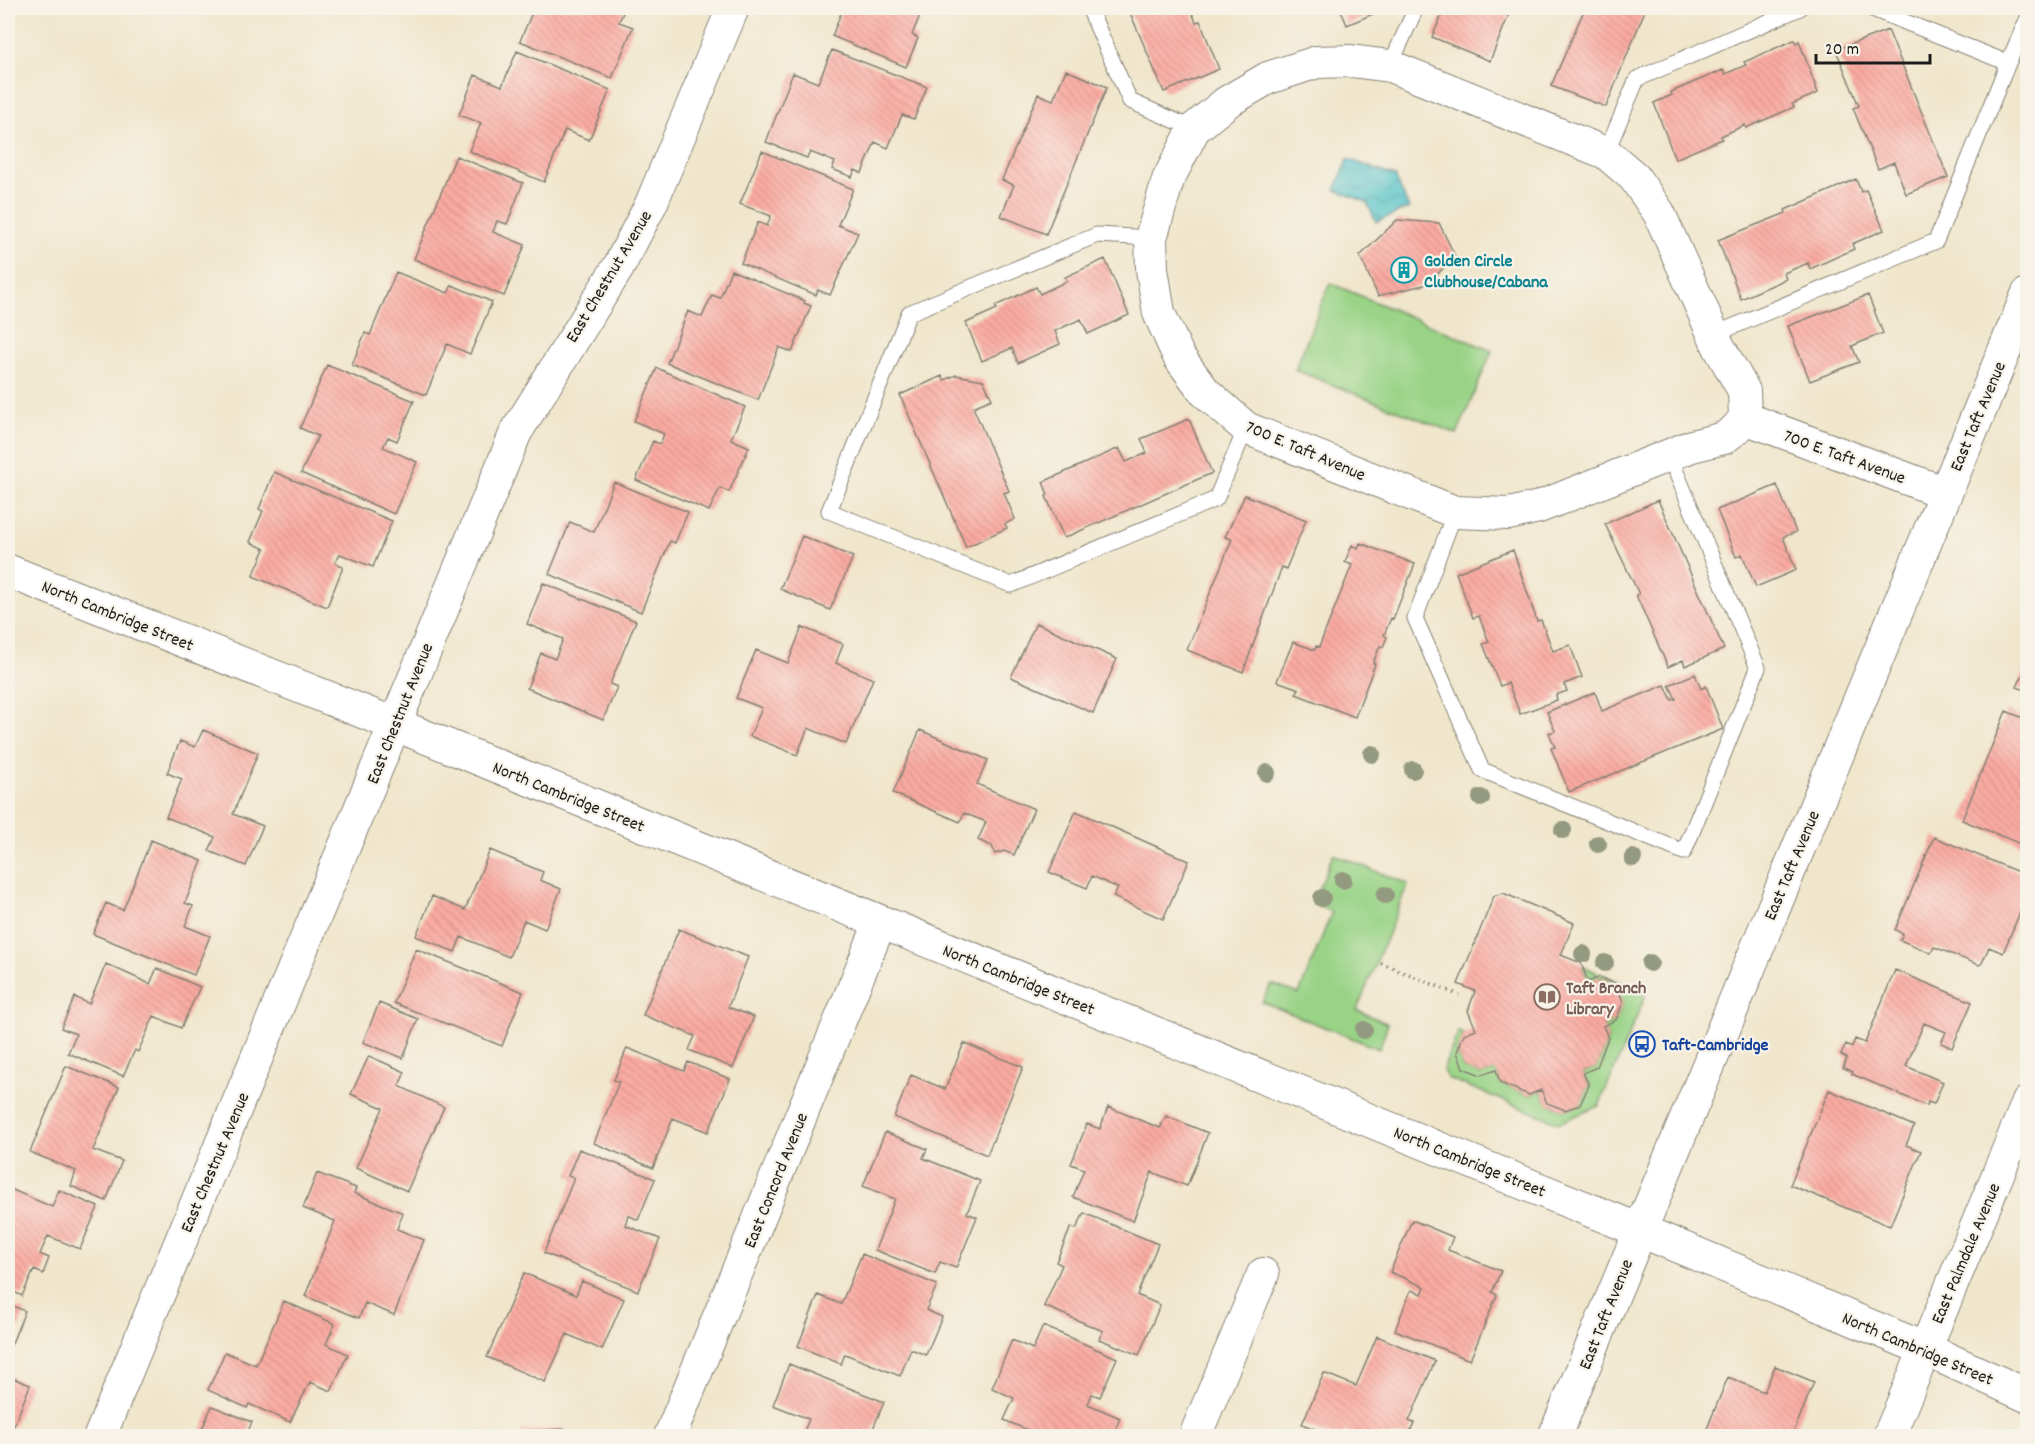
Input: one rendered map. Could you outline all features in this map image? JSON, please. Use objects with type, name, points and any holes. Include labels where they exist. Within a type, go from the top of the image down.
[{"type":"street","name":"East Chestnut Avenue","points":[[100,1437],[516,432],[619,266],[651,204],[733,8]]},
{"type":"street","name":"700 E. Taft Avenue","points":[[1351,61],[1390,66],[1606,153],[1634,177],[1659,213],[1713,334],[1744,391],[1747,406],[1745,418],[1736,429],[1724,438],[1669,455],[1539,507],[1509,514],[1455,512],[1246,428],[1205,392],[1179,357],[1159,313],[1152,269],[1151,238],[1168,180],[1194,129],[1227,102],[1268,78],[1317,62],[1351,61]]},
{"type":"street","name":"East Taft Avenue","points":[[1555,1437],[2028,294]]},
{"type":"street","name":"700 E. Taft Avenue","points":[[1745,418],[1945,493]]},
{"type":"street","name":"North Cambridge Street","points":[[8,570],[394,724],[1639,1230],[1925,1349],[2028,1396]]},
{"type":"street","name":"East Concord Avenue","points":[[670,1437],[880,923]]},
{"type":"street","name":"East Palmdale Avenue","points":[[1889,1437],[2028,1102]]},
{"type":"street","points":[[1195,1437],[1263,1274]]},
{"type":"lane","points":[[1089,8],[1130,101],[1194,129]]},
{"type":"lane","points":[[1390,66],[1416,8]]},
{"type":"lane","points":[[1606,153],[1637,79],[1800,8]]},
{"type":"lane","points":[[1870,8],[2008,63]]},
{"type":"lane","points":[[1713,334],[1936,241],[2028,18]]},
{"type":"lane","points":[[1151,238],[1097,235],[909,313],[829,511],[1011,585],[1216,499],[1246,428]]},
{"type":"lane","points":[[1455,512],[1415,618],[1482,770],[1684,852],[1758,668],[1669,455]]},
{"type":"path","points":[[1381,963],[1458,995]]},
{"type":"green space","points":[[1330,283],[1492,351],[1457,434],[1295,370]]},
{"type":"green space","points":[[1333,854],[1408,884],[1357,1010],[1388,1024],[1379,1049],[1262,1002],[1271,985],[1299,994],[1332,912],[1313,904]]},
{"type":"green space","points":[[1582,966],[1641,991],[1645,997],[1599,1106],[1559,1123],[1447,1078],[1443,1070],[1458,1032],[1464,1034],[1457,1052],[1463,1068],[1481,1075],[1496,1070],[1500,1083],[1529,1095],[1541,1090],[1547,1103],[1564,1110],[1580,1105],[1589,1085],[1583,1073],[1597,1067],[1608,1038],[1603,1026],[1616,1020],[1623,1002],[1615,984],[1599,977],[1588,982]]},
{"type":"water","points":[[1348,159],[1395,176],[1409,208],[1376,222],[1367,202],[1335,190]]},
{"type":"building","points":[[534,8],[625,8],[619,22],[633,27],[612,78],[520,41]]},
{"type":"building","points":[[843,8],[923,8],[912,35],[918,38],[906,67],[832,36]]},
{"type":"building","points":[[1128,8],[1190,8],[1196,22],[1200,21],[1219,69],[1164,92]]},
{"type":"building","points":[[1340,8],[1387,8],[1347,25]]},
{"type":"building","points":[[1445,8],[1506,8],[1505,11],[1510,12],[1490,61],[1432,37]]},
{"type":"building","points":[[1585,8],[1646,8],[1606,107],[1551,86]]},
{"type":"building","points":[[1888,30],[1948,177],[1906,194],[1894,162],[1878,169],[1853,108],[1859,106],[1836,50]]},
{"type":"building","points":[[1794,40],[1796,43],[1799,41],[1818,93],[1792,104],[1794,107],[1746,128],[1745,125],[1721,136],[1722,139],[1675,159],[1654,103],[1672,95],[1671,92],[1723,70],[1725,74],[1746,65],[1744,62]]},
{"type":"building","points":[[832,50],[927,87],[914,119],[902,115],[888,148],[875,142],[862,173],[855,170],[852,177],[832,169],[835,162],[810,152],[807,158],[766,142],[793,73],[818,83]]},
{"type":"building","points":[[517,51],[610,90],[589,140],[565,130],[544,182],[469,151],[481,123],[459,115],[475,75],[502,86]]},
{"type":"building","points":[[1066,70],[1107,87],[1046,234],[1001,216],[1014,185],[1002,180],[1038,94],[1053,100]]},
{"type":"building","points":[[762,151],[853,189],[838,225],[858,233],[830,295],[818,290],[816,295],[741,263],[758,222],[767,226],[771,216],[740,204]]},
{"type":"building","points":[[456,156],[523,183],[507,224],[497,221],[493,232],[525,245],[504,296],[414,259]]},
{"type":"building","points":[[1856,179],[1861,192],[1866,190],[1884,230],[1852,244],[1854,249],[1810,269],[1808,263],[1784,273],[1786,279],[1741,299],[1718,240],[1786,213],[1785,210]]},
{"type":"building","name":"Golden Circle Clubhouse/Cabana","points":[[1397,220],[1439,223],[1455,256],[1428,284],[1378,296],[1360,256]]},
{"type":"building","points":[[1105,259],[1129,315],[1088,334],[1081,319],[1055,331],[1060,344],[1018,363],[1012,348],[982,361],[966,323],[997,309],[995,306],[1036,287],[1040,294],[1067,281],[1065,277]]},
{"type":"building","points":[[731,270],[805,301],[804,303],[811,306],[792,352],[779,347],[758,400],[667,363],[688,311],[702,317],[712,295],[720,298]]},
{"type":"building","points":[[396,272],[448,293],[452,285],[492,302],[470,354],[447,344],[426,395],[352,365],[365,333],[370,335]]},
{"type":"building","points":[[1868,295],[1883,333],[1852,346],[1859,362],[1810,381],[1788,326]]},
{"type":"building","points":[[327,365],[414,401],[397,441],[388,437],[383,447],[417,462],[394,514],[301,473],[318,436],[300,428]]},
{"type":"building","points":[[657,368],[745,407],[731,439],[749,447],[729,492],[720,488],[709,511],[636,480],[653,441],[660,444],[664,434],[634,421]]},
{"type":"building","points":[[956,375],[983,380],[992,399],[973,407],[1009,491],[1004,493],[1015,519],[1005,524],[1007,528],[966,547],[900,395],[942,376],[944,380]]},
{"type":"building","points":[[1189,419],[1212,473],[1064,538],[1046,496],[1048,495],[1043,482],[1119,448],[1126,462],[1147,453],[1141,439]]},
{"type":"building","points":[[274,472],[392,521],[373,567],[340,554],[335,563],[343,567],[327,607],[253,576],[265,549],[250,542],[263,511],[259,509]]},
{"type":"building","points":[[614,482],[688,512],[675,543],[670,541],[641,612],[549,574],[570,522],[594,532]]},
{"type":"building","points":[[1777,485],[1796,532],[1783,537],[1796,570],[1756,587],[1742,554],[1736,557],[1717,510]]},
{"type":"building","points":[[1245,495],[1306,520],[1286,569],[1282,567],[1243,672],[1187,650],[1232,539],[1225,537]]},
{"type":"building","points":[[1658,500],[1724,649],[1685,666],[1683,660],[1668,667],[1636,595],[1639,594],[1605,524]]},
{"type":"building","points":[[802,536],[853,557],[830,610],[780,589]]},
{"type":"building","points":[[1360,543],[1415,564],[1393,619],[1391,618],[1384,635],[1387,637],[1383,647],[1380,646],[1373,663],[1375,664],[1355,717],[1296,694],[1299,689],[1277,681],[1293,642],[1315,650],[1316,646],[1319,647],[1352,565],[1345,562],[1352,545],[1358,548]]},
{"type":"building","points":[[1513,550],[1537,621],[1541,620],[1553,651],[1570,645],[1582,677],[1564,684],[1567,691],[1556,695],[1557,700],[1520,714],[1508,683],[1500,686],[1483,644],[1489,642],[1479,616],[1473,618],[1456,573]]},
{"type":"building","points":[[543,583],[636,621],[610,684],[617,687],[603,720],[527,688],[541,653],[555,659],[563,639],[527,624]]},
{"type":"building","points":[[1036,623],[1117,659],[1093,713],[1011,677]]},
{"type":"building","points":[[802,627],[843,644],[836,663],[873,679],[846,744],[808,728],[797,755],[750,736],[762,708],[736,698],[756,650],[788,663]]},
{"type":"building","points":[[2028,663],[2028,691],[2017,687]]},
{"type":"building","points":[[1695,674],[1701,689],[1706,686],[1723,729],[1569,792],[1551,748],[1555,747],[1549,733],[1555,731],[1547,712],[1595,692],[1602,711],[1665,685],[1672,700],[1676,699],[1669,685]]},
{"type":"building","points":[[2006,711],[2028,720],[2028,847],[1962,820]]},
{"type":"building","points":[[203,730],[258,753],[233,814],[263,826],[246,866],[209,851],[215,837],[166,817],[182,779],[167,773],[180,741],[195,747]]},
{"type":"building","points":[[920,730],[988,760],[977,784],[1034,809],[1014,855],[1004,851],[995,854],[992,846],[978,840],[986,822],[964,813],[960,822],[893,793]]},
{"type":"building","points":[[1076,811],[1189,861],[1163,919],[1113,897],[1118,888],[1092,876],[1087,888],[1049,872]]},
{"type":"building","points":[[1934,837],[2028,876],[2028,893],[2003,953],[1989,947],[1979,965],[1934,947],[1931,953],[1900,940],[1903,934],[1895,930]]},
{"type":"building","points":[[151,840],[202,861],[185,903],[193,906],[185,926],[210,936],[194,975],[93,934],[106,903],[123,910]]},
{"type":"building","points":[[490,850],[543,872],[540,880],[561,889],[545,929],[524,920],[509,957],[461,937],[455,952],[416,936],[432,896],[465,910]]},
{"type":"building","name":"Taft Branch Library","points":[[1503,893],[1574,923],[1561,955],[1581,963],[1588,982],[1599,977],[1616,984],[1623,1002],[1616,1020],[1603,1026],[1608,1038],[1597,1067],[1583,1073],[1589,1085],[1580,1105],[1565,1110],[1547,1103],[1541,1090],[1529,1095],[1500,1083],[1496,1070],[1481,1075],[1463,1068],[1457,1052],[1464,1034],[1476,1029],[1468,1011],[1475,991],[1458,984],[1494,896]]},
{"type":"building","points":[[679,929],[748,957],[728,1007],[754,1017],[733,1068],[689,1050],[695,1036],[643,1015]]},
{"type":"building","points":[[416,949],[523,992],[502,1046],[394,1003]]},
{"type":"building","points":[[106,964],[150,984],[157,968],[200,987],[181,1028],[154,1016],[138,1052],[135,1050],[123,1076],[68,1053],[76,1034],[61,1028],[75,997],[89,1004]]},
{"type":"building","points":[[1895,970],[1972,1002],[1952,1048],[1941,1043],[1946,1032],[1924,1023],[1906,1066],[1943,1082],[1934,1104],[1928,1102],[1927,1106],[1843,1068],[1847,1058],[1841,1055],[1846,1044],[1852,1047],[1855,1039],[1865,1043]]},
{"type":"building","points":[[379,1003],[418,1019],[403,1058],[363,1042]]},
{"type":"building","points":[[964,1043],[1023,1067],[987,1155],[894,1117],[911,1075],[945,1089]]},
{"type":"building","points":[[627,1048],[684,1071],[688,1062],[730,1079],[708,1132],[673,1118],[653,1168],[594,1143],[619,1082],[614,1080]]},
{"type":"building","points":[[369,1056],[405,1072],[399,1086],[444,1107],[407,1191],[356,1168],[383,1108],[351,1094]]},
{"type":"building","points":[[66,1066],[119,1087],[93,1150],[122,1161],[106,1201],[71,1186],[76,1171],[30,1152]]},
{"type":"building","points":[[1829,1090],[1914,1126],[1906,1145],[1921,1151],[1890,1226],[1790,1185]]},
{"type":"building","points":[[1108,1107],[1160,1128],[1166,1116],[1208,1133],[1187,1186],[1152,1172],[1133,1221],[1073,1197],[1084,1169],[1071,1164],[1087,1124],[1100,1129]]},
{"type":"building","points":[[885,1132],[927,1149],[923,1158],[980,1181],[967,1213],[977,1217],[956,1268],[940,1262],[935,1274],[875,1250],[895,1199],[863,1186]]},
{"type":"building","points":[[579,1149],[655,1179],[638,1220],[628,1215],[625,1225],[660,1239],[638,1291],[544,1253],[574,1178],[568,1176]]},
{"type":"building","points":[[317,1173],[356,1188],[354,1193],[403,1213],[397,1229],[424,1240],[394,1315],[365,1303],[359,1318],[305,1296],[335,1221],[303,1208]]},
{"type":"building","points":[[8,1188],[52,1207],[59,1190],[98,1207],[80,1249],[48,1236],[40,1254],[49,1258],[43,1274],[34,1270],[22,1296],[8,1289]]},
{"type":"building","points":[[1084,1213],[1158,1244],[1137,1295],[1160,1305],[1139,1355],[1099,1339],[1103,1331],[1044,1306],[1062,1265],[1056,1262],[1071,1227],[1076,1229]]},
{"type":"building","points":[[1412,1220],[1453,1237],[1448,1250],[1501,1271],[1492,1292],[1497,1295],[1470,1360],[1395,1330],[1411,1290],[1422,1294],[1425,1287],[1390,1272]]},
{"type":"building","points":[[862,1254],[937,1285],[926,1310],[942,1317],[926,1355],[911,1349],[900,1376],[845,1354],[841,1364],[798,1346],[818,1295],[841,1304]]},
{"type":"building","points":[[524,1273],[576,1295],[582,1281],[624,1299],[602,1350],[567,1334],[545,1382],[487,1357]]},
{"type":"building","points":[[284,1301],[335,1324],[326,1344],[348,1354],[331,1391],[310,1382],[290,1422],[249,1404],[247,1408],[208,1390],[225,1352],[256,1365]]},
{"type":"building","points":[[8,1304],[25,1311],[8,1353]]},
{"type":"building","points":[[1043,1326],[1117,1358],[1100,1397],[1092,1394],[1088,1404],[1120,1418],[1113,1436],[1042,1436],[1004,1420],[1014,1398],[992,1388],[1012,1340],[1033,1349]]},
{"type":"building","points":[[1377,1336],[1435,1361],[1409,1421],[1414,1423],[1408,1436],[1358,1436],[1345,1431],[1343,1436],[1332,1436],[1302,1424],[1324,1373],[1356,1386]]},
{"type":"building","points":[[789,1364],[884,1402],[870,1436],[802,1436],[809,1419],[773,1405]]},
{"type":"building","points":[[1775,1366],[1814,1382],[1792,1436],[1704,1436],[1728,1377],[1764,1392]]},
{"type":"building","points":[[8,1376],[30,1385],[14,1426],[8,1423]]},
{"type":"building","points":[[212,1406],[252,1422],[246,1436],[199,1436]]},
{"type":"building","points":[[565,1429],[565,1436],[522,1436],[521,1431]]},
{"type":"place","name":"Golden Circle Clubhouse/Cabana","points":[[1404,270]]},
{"type":"place","name":"Taft Branch Library","points":[[1547,997]]},
{"type":"place","name":"Taft-Cambridge","points":[[1642,1044]]}]
